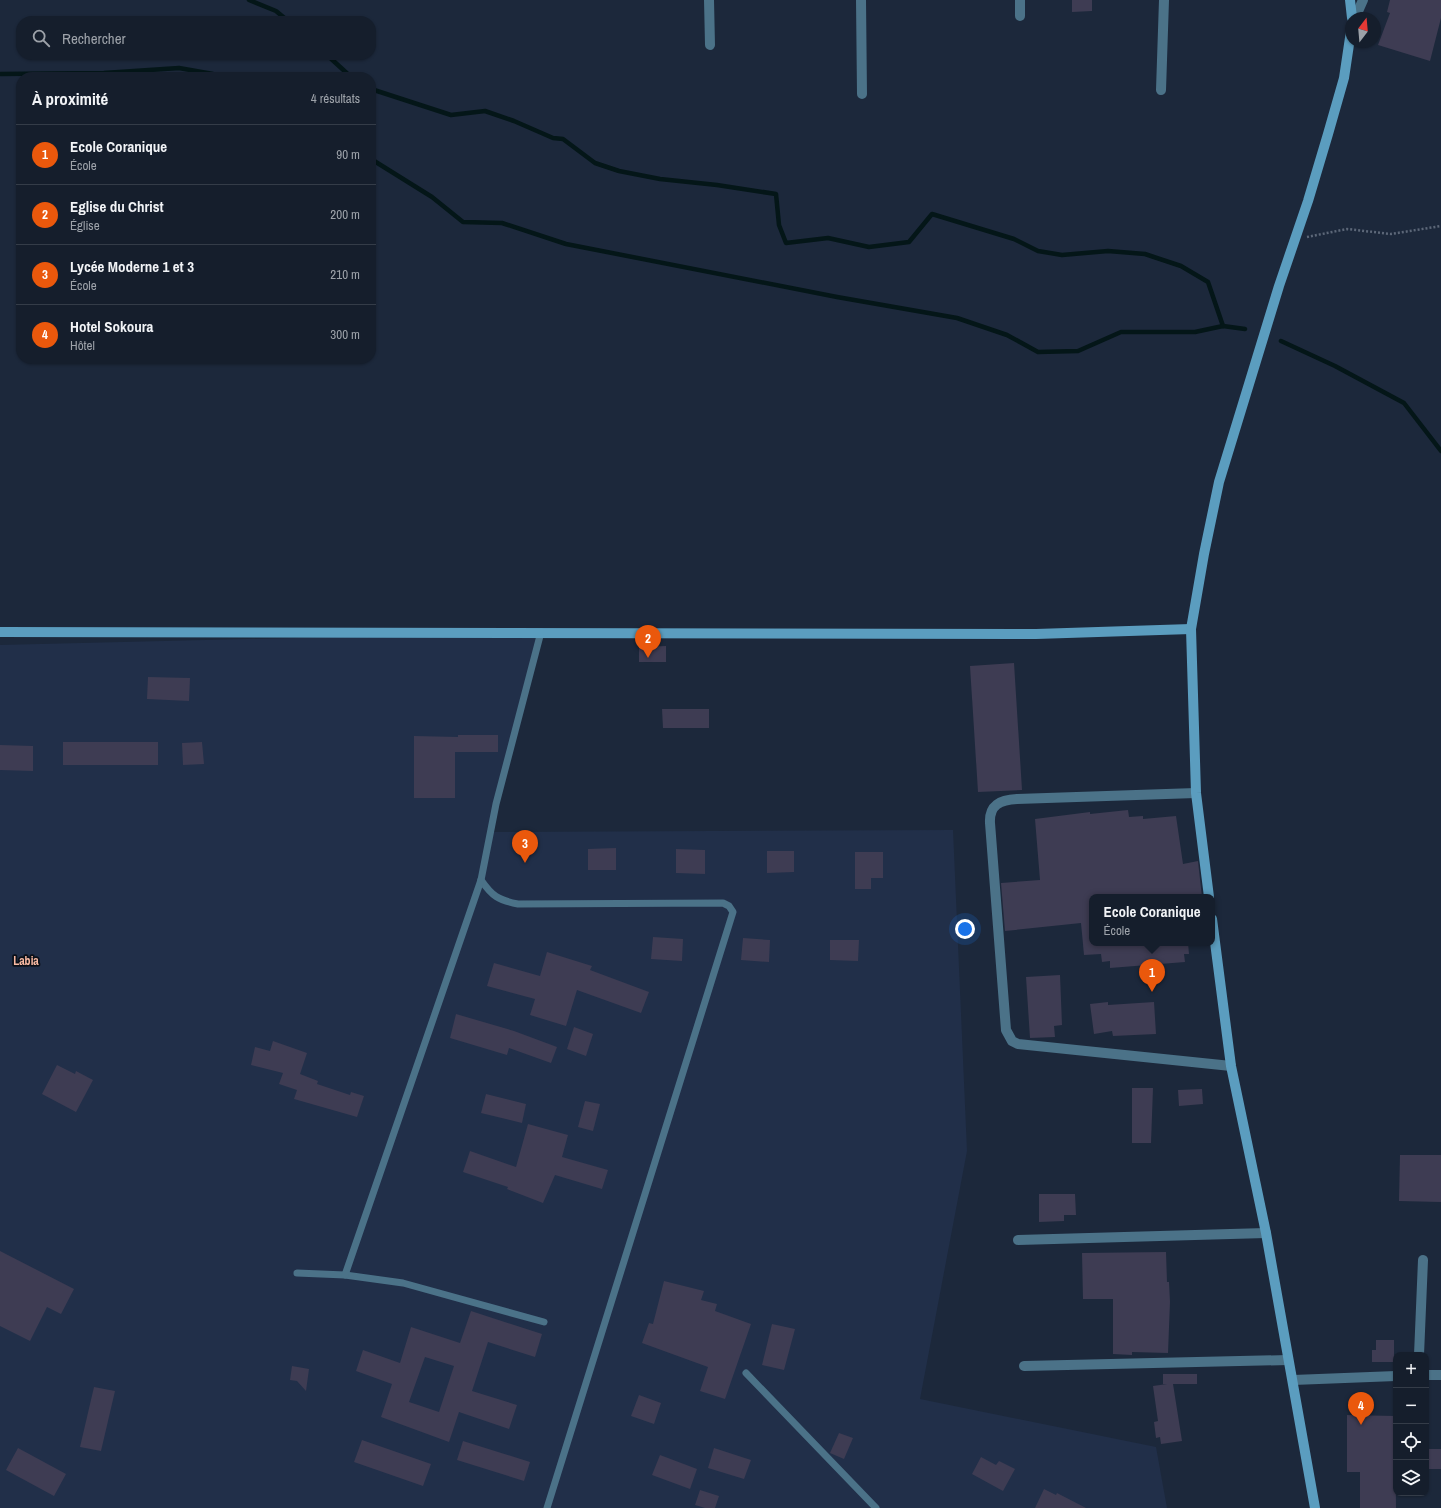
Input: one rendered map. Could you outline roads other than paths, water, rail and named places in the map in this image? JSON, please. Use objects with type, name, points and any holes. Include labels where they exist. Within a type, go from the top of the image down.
[{"type":"street","points":[[709,0],[710,45]]},
{"type":"street","points":[[861,0],[862,94]]},
{"type":"street","points":[[1020,0],[1020,16]]},
{"type":"street","points":[[1161,90],[1164,0]]},
{"type":"street","points":[[1350,0],[1351,12]]},
{"type":"street","points":[[1358,12],[1363,0]]},
{"type":"street","points":[[1209,894],[1196,793],[1192,628],[1204,554],[1219,482],[1250,378],[1308,201],[1344,78],[1348,48]]},
{"type":"street","points":[[0,632],[1036,634],[1192,628]]},
{"type":"street","points":[[1196,793],[1017,798],[1006,799],[997,803],[991,809],[990,823],[1006,1030],[1012,1041],[1018,1044],[1231,1066]]},
{"type":"street","points":[[1215,941],[1231,1066],[1266,1233],[1315,1508]]},
{"type":"street","points":[[1018,1240],[1266,1233]]},
{"type":"street","points":[[1419,1352],[1423,1260]]},
{"type":"street","points":[[1024,1366],[1288,1360]]},
{"type":"street","points":[[1429,1375],[1441,1375]]},
{"type":"street","points":[[1293,1380],[1393,1376]]},
{"type":"lane","points":[[345,1275],[481,880],[496,804],[541,632]]},
{"type":"lane","points":[[481,880],[489,892],[500,900],[518,904],[723,903],[729,906],[733,912],[547,1508]]},
{"type":"lane","points":[[297,1273],[345,1275],[403,1283],[544,1322]]},
{"type":"lane","points":[[746,1373],[868,1505],[876,1508]]},
{"type":"waterway","points":[[249,0],[276,11],[282,16]]},
{"type":"waterway","points":[[332,60],[346,72]]},
{"type":"waterway","points":[[119,72],[179,68],[202,72]]},
{"type":"waterway","points":[[0,74],[16,74]]},
{"type":"waterway","points":[[376,91],[451,115],[485,111],[514,121],[553,138],[563,139],[595,163],[619,171],[660,179],[717,185],[776,194],[779,225],[786,243],[828,238],[869,247],[909,242],[932,214],[1014,239],[1038,251],[1062,255],[1108,251],[1145,254],[1181,266],[1208,282],[1223,326]]},
{"type":"waterway","points":[[376,162],[432,197],[463,222],[502,223],[566,244],[837,297],[957,318],[1007,335],[1038,352],[1078,351],[1121,332],[1195,332],[1223,326],[1245,329]]},
{"type":"waterway","points":[[1281,341],[1335,366],[1404,403],[1441,451]]},
{"type":"place","name":"Eglise du Christ","points":[[648,658]]},
{"type":"place","name":"Lycée Moderne 1 et 3","points":[[525,863]]},
{"type":"place","name":"Ecole Coranique","points":[[1152,992]]},
{"type":"place","name":"Hotel Sokoura","points":[[1361,1425]]},
{"type":"district","name":"Labia","points":[[26,961]]}]
